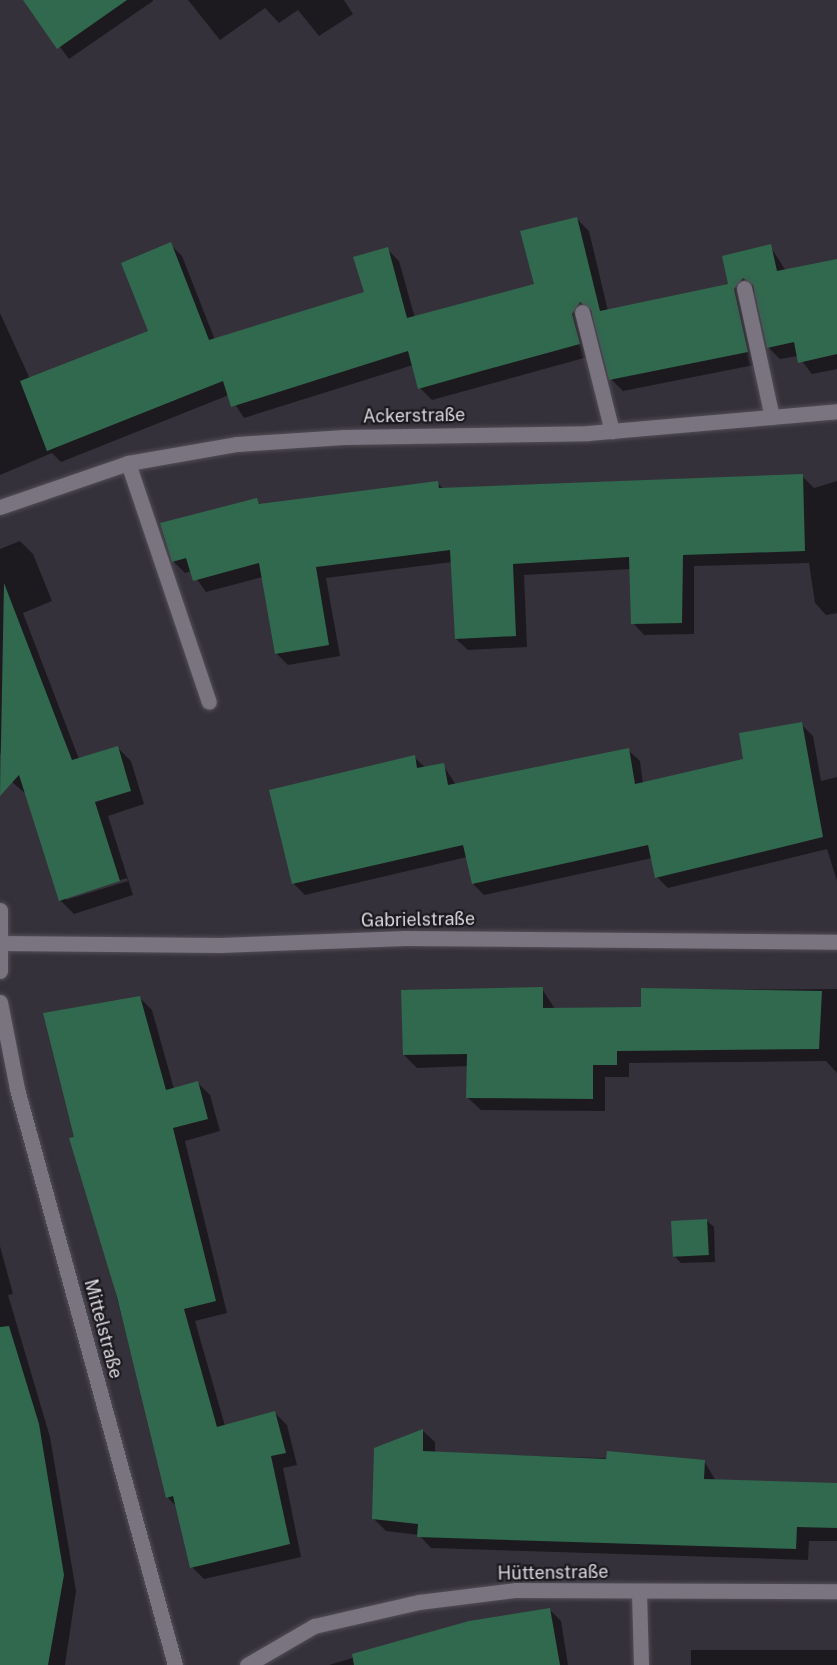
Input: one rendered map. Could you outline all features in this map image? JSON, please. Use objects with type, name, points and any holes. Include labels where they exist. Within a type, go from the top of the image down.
[{"type":"street","points":[[744,288],[772,417]]},
{"type":"street","points":[[582,312],[612,431]]},
{"type":"street","name":"Ackerstraße","points":[[0,507],[128,463],[237,444],[344,436],[612,431],[837,411]]},
{"type":"street","points":[[128,463],[209,702]]},
{"type":"street","points":[[0,910],[2,943],[0,970]]},
{"type":"street","name":"Gabrielstraße","points":[[2,943],[220,945],[405,938],[837,942]]},
{"type":"street","name":"Mittelstraße","points":[[0,1002],[17,1089],[175,1665]]},
{"type":"street","name":"Hüttenstraße","points":[[247,1665],[314,1626],[419,1602],[516,1590],[837,1591]]},
{"type":"street","points":[[639,1592],[641,1665]]},
{"type":"building","points":[[23,0],[127,0],[57,49]]},
{"type":"building","points":[[577,217],[600,311],[728,284],[722,256],[771,244],[777,271],[837,259],[837,354],[798,363],[794,342],[767,348],[753,285],[743,278],[734,289],[748,352],[609,380],[591,310],[580,302],[572,314],[580,344],[418,389],[408,351],[231,407],[223,381],[47,451],[20,381],[148,331],[121,263],[171,242],[209,340],[364,292],[353,257],[388,247],[407,318],[534,284],[520,231]]},
{"type":"building","points":[[803,474],[805,551],[683,555],[682,623],[631,624],[629,557],[513,564],[516,636],[455,639],[450,550],[316,567],[329,645],[275,654],[259,563],[193,581],[186,558],[172,562],[160,523],[257,498],[259,504],[438,481],[439,488]]},
{"type":"building","points":[[4,583],[72,760],[118,746],[131,791],[95,802],[120,881],[59,901],[19,775],[0,796]]},
{"type":"building","points":[[802,722],[823,837],[655,878],[648,845],[472,884],[463,845],[292,884],[269,790],[415,755],[417,768],[444,763],[448,785],[629,748],[635,784],[743,759],[739,733]]},
{"type":"building","points":[[543,987],[543,1008],[641,1007],[641,988],[822,991],[819,1049],[617,1051],[617,1065],[593,1065],[593,1099],[466,1098],[467,1054],[403,1055],[401,990]]},
{"type":"building","points":[[140,996],[166,1090],[198,1081],[208,1119],[173,1128],[216,1301],[184,1309],[217,1427],[275,1411],[286,1453],[271,1456],[290,1544],[190,1568],[173,1496],[166,1498],[117,1297],[69,1138],[74,1137],[43,1013]]},
{"type":"building","points":[[707,1219],[709,1255],[673,1257],[671,1221]]},
{"type":"building","points":[[9,1326],[39,1424],[64,1575],[48,1665],[0,1665],[0,1327]]},
{"type":"building","points":[[423,1429],[423,1451],[606,1459],[607,1451],[705,1460],[704,1479],[837,1483],[837,1528],[797,1527],[796,1549],[417,1537],[418,1524],[372,1519],[374,1448]]},
{"type":"building","points":[[550,1608],[560,1665],[354,1665],[352,1654],[469,1621]]}]
